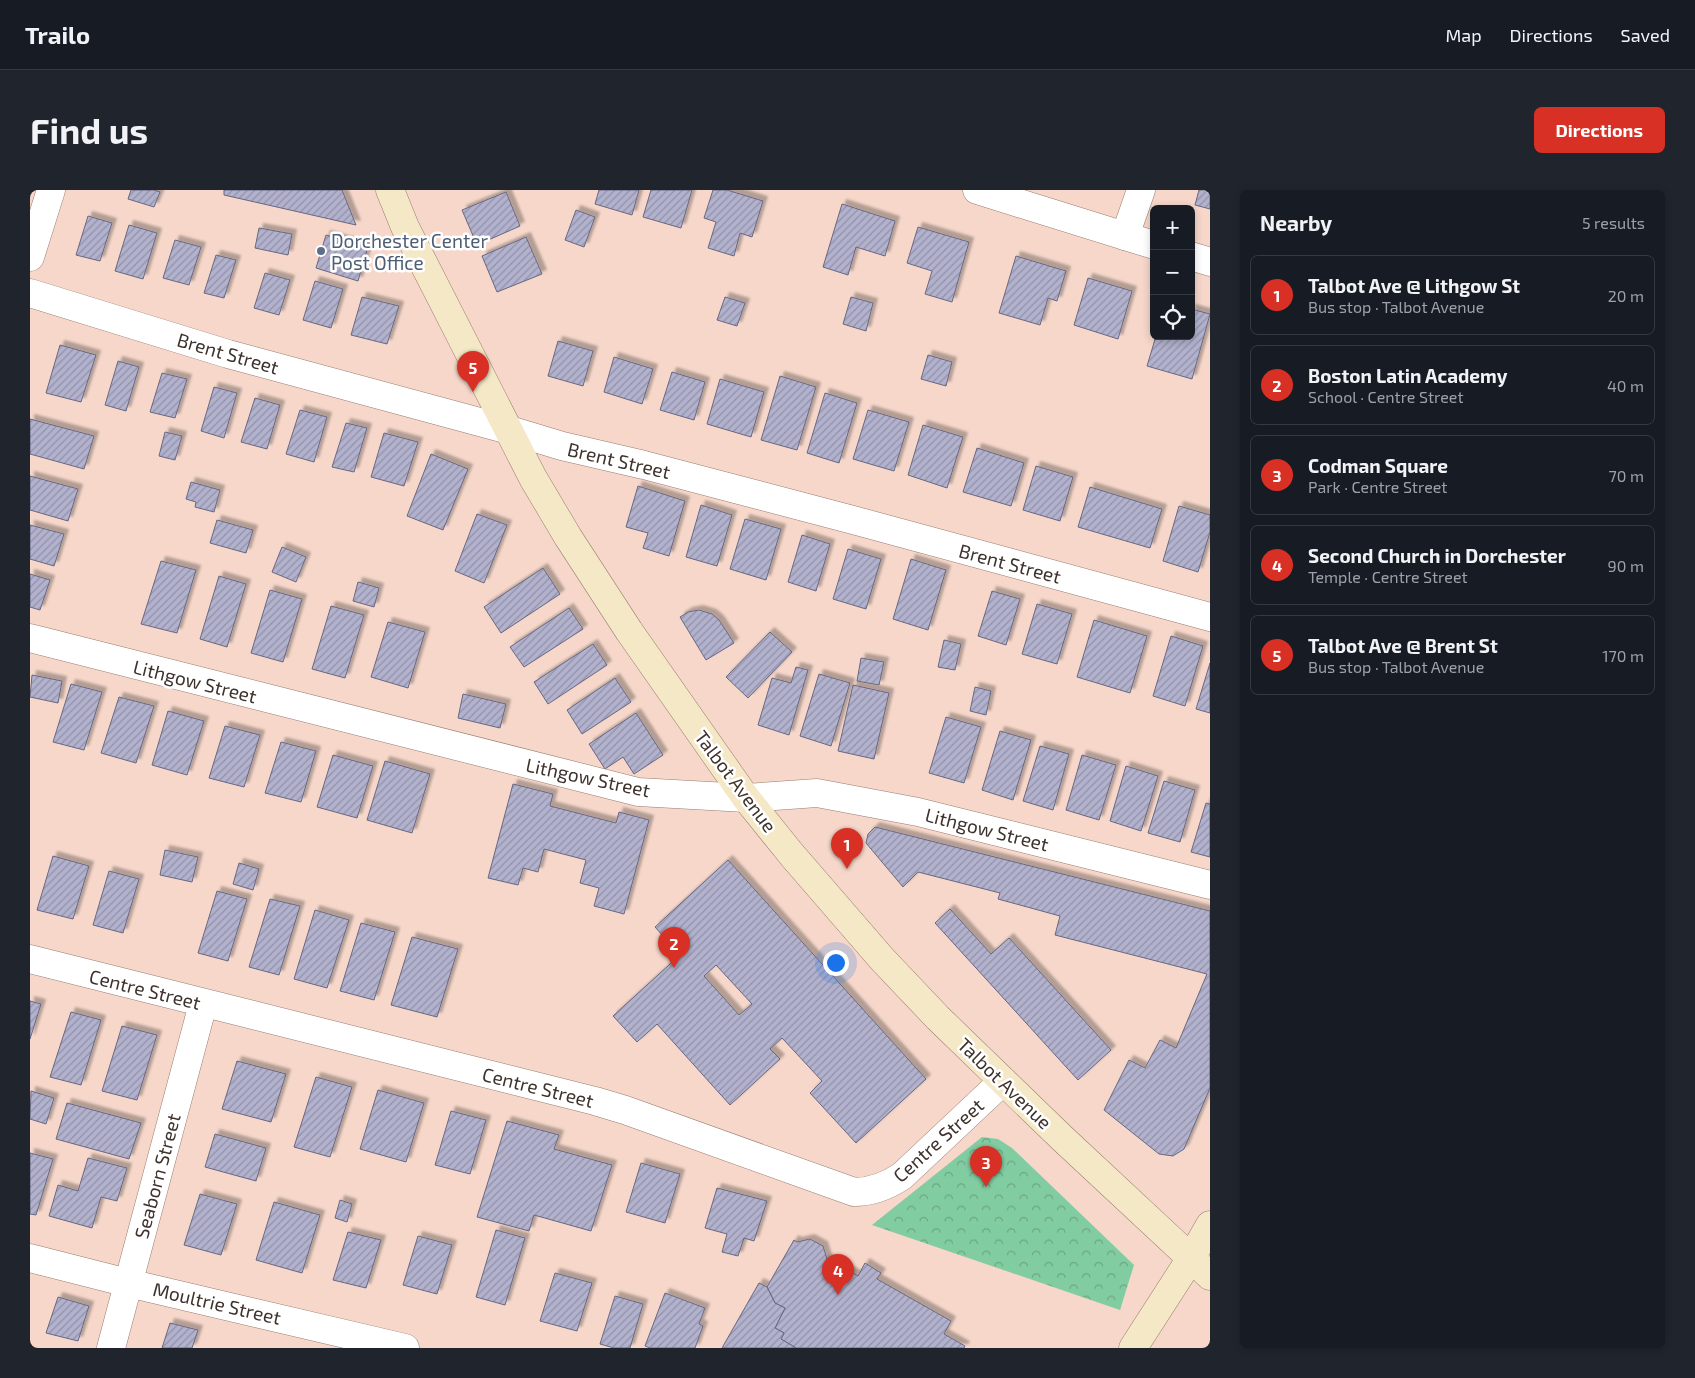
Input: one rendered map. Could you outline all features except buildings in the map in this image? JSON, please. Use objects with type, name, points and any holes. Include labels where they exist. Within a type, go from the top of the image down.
[{"type":"main road","name":"Talbot Avenue","points":[[390,190],[405,227],[534,478],[563,528],[628,631],[746,798],[792,855],[882,959],[938,1018],[1201,1267]]},
{"type":"main road","points":[[1133,1348],[1201,1267],[1210,1225]]},
{"type":"street","points":[[30,257],[51,190]]},
{"type":"street","points":[[977,190],[1150,244]]},
{"type":"street","points":[[1125,236],[1141,190]]},
{"type":"street","points":[[1195,257],[1210,262]]},
{"type":"street","name":"Brent Street","points":[[30,293],[228,354],[562,446],[654,467],[1210,618]]},
{"type":"street","name":"Lithgow Street","points":[[30,638],[638,792],[746,798],[817,792],[918,812],[1210,885]]},
{"type":"street","name":"Centre Street","points":[[30,959],[595,1101],[854,1192],[877,1189],[895,1181],[1003,1081]]},
{"type":"street","name":"Seaborn Street","points":[[111,1348],[203,1004]]},
{"type":"street","name":"Moultrie Street","points":[[30,1258],[405,1348]]},
{"type":"green space","points":[[982,1137],[998,1139],[1012,1148],[1134,1265],[1120,1310],[872,1225]]},
{"type":"place","name":"Dorchester Center Post Office","points":[[321,251]]},
{"type":"place","name":"Talbot Ave @ Brent St","points":[[473,392]]},
{"type":"place","name":"Talbot Ave @ Lithgow St","points":[[847,869]]},
{"type":"place","name":"Boston Latin Academy","points":[[674,968]]},
{"type":"place","name":"Codman Square","points":[[986,1187]]},
{"type":"place","name":"Second Church in Dorchester","points":[[838,1295]]}]
